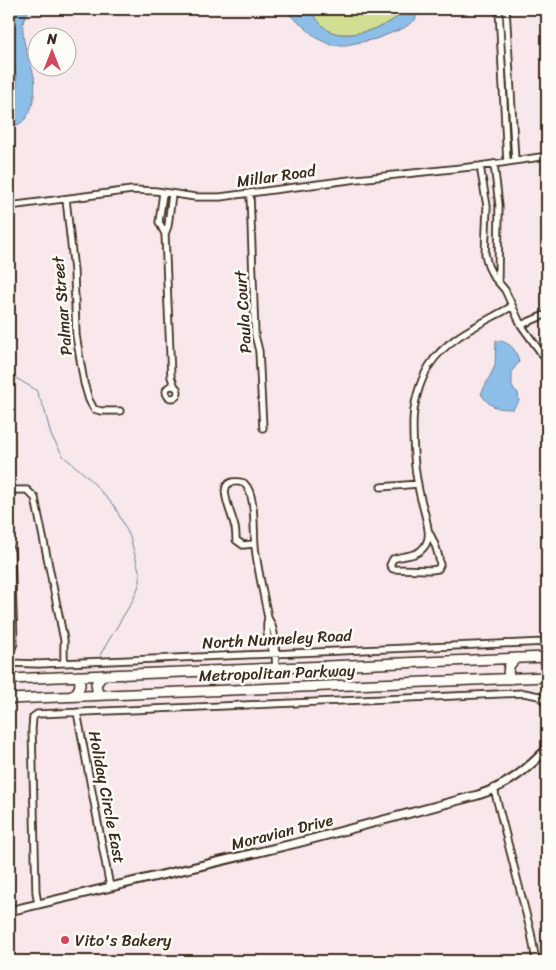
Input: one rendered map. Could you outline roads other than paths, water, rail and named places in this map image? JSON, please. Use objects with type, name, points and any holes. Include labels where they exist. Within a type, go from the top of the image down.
[{"type":"main road","name":"Metropolitan Parkway","points":[[9,679],[547,657]]},
{"type":"main road","points":[[510,679],[508,667],[517,658]]},
{"type":"main road","points":[[98,696],[96,684],[103,675]]},
{"type":"main road","points":[[72,696],[78,692],[81,686],[78,676]]},
{"type":"main road","name":"Metropolitan Parkway","points":[[9,699],[547,677]]},
{"type":"street","points":[[499,9],[507,162]]},
{"type":"street","points":[[506,9],[515,160]]},
{"type":"street","points":[[501,55],[509,55]]},
{"type":"street","points":[[504,104],[512,103]]},
{"type":"street","name":"Millar Road","points":[[9,206],[132,190],[208,198],[480,166],[547,156]]},
{"type":"street","points":[[494,164],[499,205],[498,281]]},
{"type":"street","points":[[480,166],[486,206],[485,254],[488,266],[493,276],[505,290],[511,307],[521,325],[547,361]]},
{"type":"street","points":[[163,192],[159,222],[165,234]]},
{"type":"street","name":"Paula Court","points":[[250,193],[255,335],[259,351],[263,428]]},
{"type":"street","points":[[171,377],[178,390],[175,398],[171,398],[166,393],[171,377],[165,234],[168,226],[172,194]]},
{"type":"street","name":"Palmar Street","points":[[66,199],[73,258],[76,335],[84,383],[90,403],[94,409],[120,411]]},
{"type":"street","points":[[161,209],[170,210]]},
{"type":"street","points":[[428,530],[434,540],[440,560],[438,569],[393,569],[390,565],[393,559],[412,555],[423,549],[428,540],[428,530],[418,484],[413,422],[418,392],[429,367],[448,346],[462,335],[511,307]]},
{"type":"street","points":[[521,325],[547,314]]},
{"type":"street","points":[[168,388],[171,386],[175,387]]},
{"type":"street","points":[[254,544],[244,545],[236,540],[234,523],[225,500],[225,491],[228,484],[232,482],[244,483],[249,491],[254,514],[254,544],[268,618],[272,625],[276,646],[274,653],[276,668]]},
{"type":"street","points":[[380,487],[418,484]]},
{"type":"street","points":[[9,490],[23,489],[31,493],[35,498],[64,640],[64,662]]},
{"type":"street","points":[[9,546],[11,552],[14,642],[12,648],[9,649]]},
{"type":"street","name":"North Nunneley Road","points":[[9,663],[547,642]]},
{"type":"street","points":[[38,904],[36,892],[32,720],[35,715],[40,713],[530,693],[539,696],[547,704]]},
{"type":"street","name":"Holiday Circle East","points":[[78,712],[110,887]]},
{"type":"street","name":"Moravian Drive","points":[[9,910],[297,843],[494,789],[516,778],[547,749]]},
{"type":"street","points":[[494,789],[531,933],[536,961]]},
{"type":"water","points":[[14,9],[30,9],[24,19],[24,43],[28,57],[28,78],[34,78],[35,84],[31,109],[27,116],[23,122],[9,126],[9,106],[15,101],[17,90],[10,20]]},
{"type":"water","points":[[283,9],[304,9],[310,12],[328,30],[340,34],[350,34],[361,33],[382,26],[392,21],[405,9],[420,9],[415,20],[404,28],[376,39],[346,45],[331,45],[318,39]]},
{"type":"water","points":[[496,340],[511,346],[519,362],[512,371],[512,387],[518,393],[519,401],[513,409],[494,406],[487,402],[481,394],[495,366]]},
{"type":"waterway","points":[[16,378],[36,390],[44,408],[51,435],[63,456],[88,477],[115,507],[130,537],[140,574],[140,583],[133,600],[100,655]]},
{"type":"place","name":"Vito's Bakery","points":[[65,940]]}]
